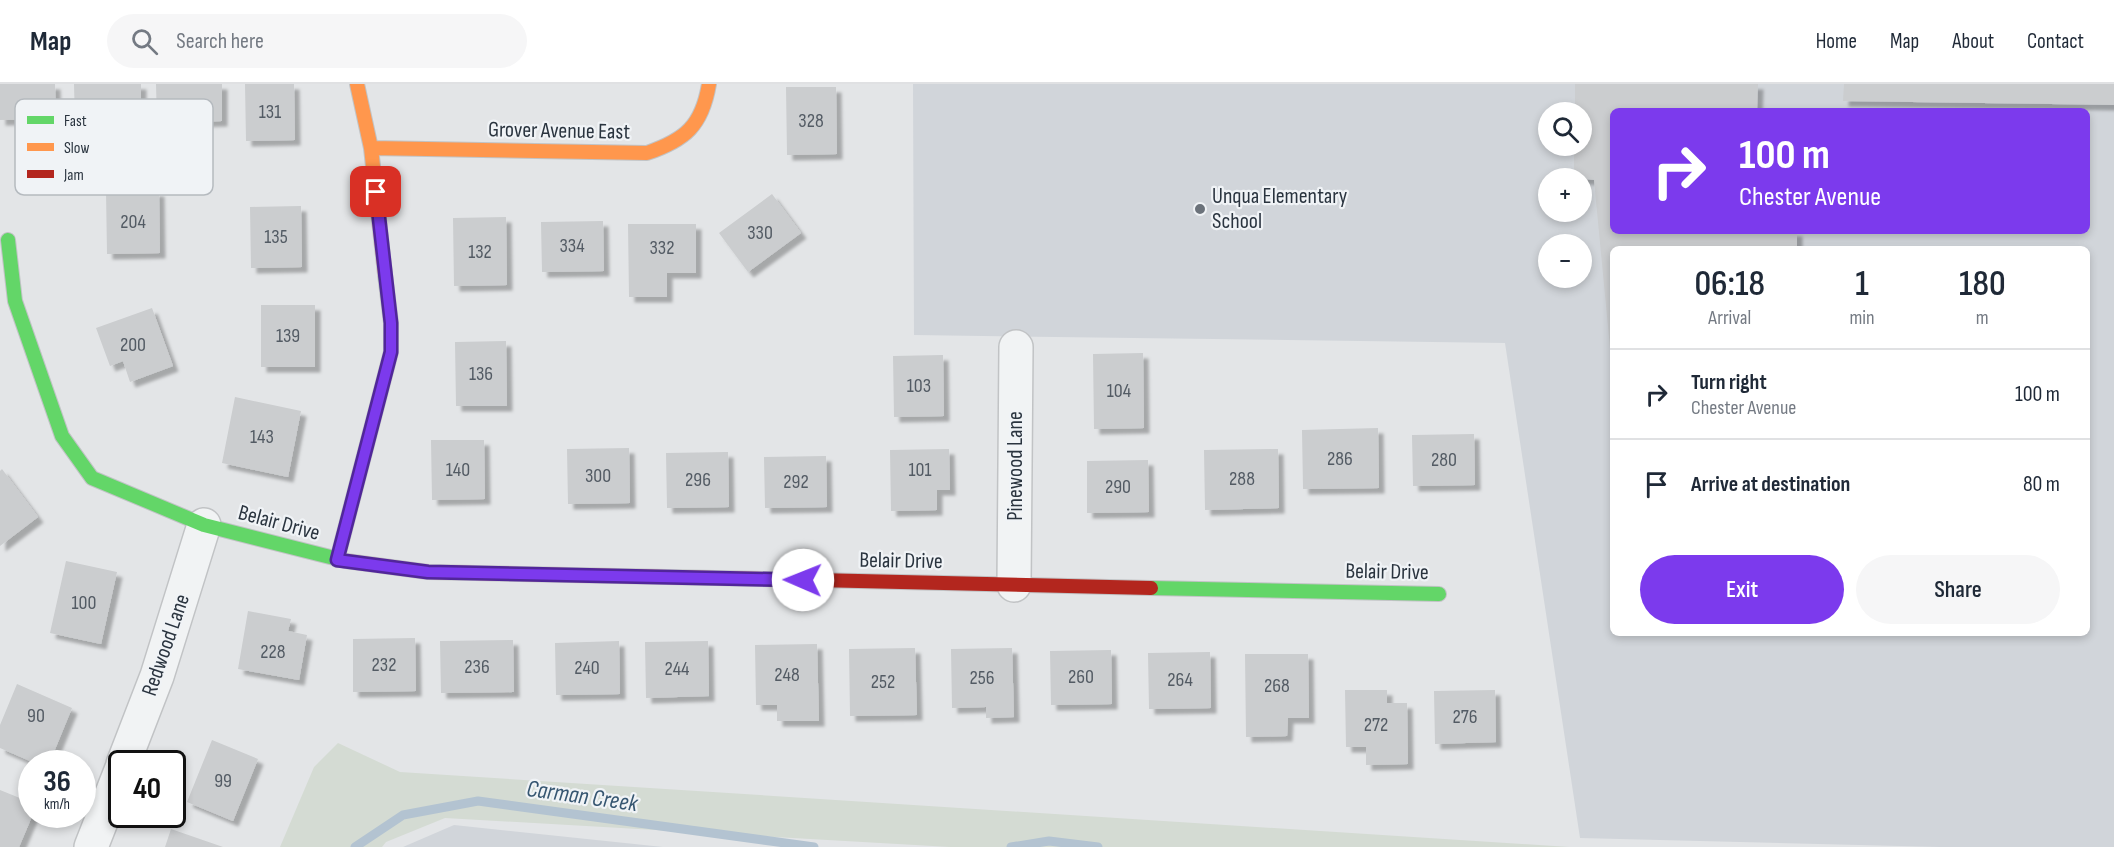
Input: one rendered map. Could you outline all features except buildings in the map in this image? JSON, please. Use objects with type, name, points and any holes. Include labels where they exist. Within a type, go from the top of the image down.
[{"type":"street","points":[[337,560],[391,352],[391,323],[371,148],[357,84]]},
{"type":"street","name":"Grover Avenue East","points":[[371,148],[647,153],[675,143],[690,130],[708,96],[709,84]]},
{"type":"street","name":"Belair Drive","points":[[8,240],[15,301],[62,436],[92,478],[204,525],[337,560],[428,572],[1439,594]]},
{"type":"street","name":"Pinewood Lane","points":[[1014,585],[1016,347]]},
{"type":"street","name":"Redwood Lane","points":[[128,750],[157,676],[204,525]]},
{"type":"street","points":[[91,847],[108,804]]},
{"type":"shaded area","points":[[913,84],[2114,84],[2114,847],[1940,847],[1580,838],[1505,343],[914,335]]},
{"type":"shaded area","points":[[338,743],[400,772],[1569,847],[950,847],[445,818],[386,842],[382,847],[280,847],[314,767]]},
{"type":"shaded area","points":[[454,825],[663,847],[403,847]]},
{"type":"waterway","name":"Carman Creek","points":[[355,847],[403,815],[478,801],[814,847]]},
{"type":"waterway","name":"Carman Creek","points":[[1011,847],[1049,841],[1098,847]]},
{"type":"traffic: fast","points":[[8,240],[15,301],[62,436],[92,478],[204,525],[346,561]]},
{"type":"traffic: fast","points":[[337,560],[391,352],[391,323],[385,274]]},
{"type":"traffic: fast","points":[[1151,588],[1439,594]]},
{"type":"traffic: slow","points":[[357,84],[371,148],[385,274]]},
{"type":"traffic: slow","points":[[371,148],[647,153],[672,143],[690,129],[702,111],[709,84]]},
{"type":"traffic: slow","points":[[346,561],[428,572],[816,580]]},
{"type":"traffic: jam","points":[[816,580],[1151,588]]},
{"type":"place","name":"Unqua Elementary School","points":[[1200,209]]},
{"type":"route","points":[[376,192],[391,323],[391,352],[337,560],[428,572],[803,580]]}]
